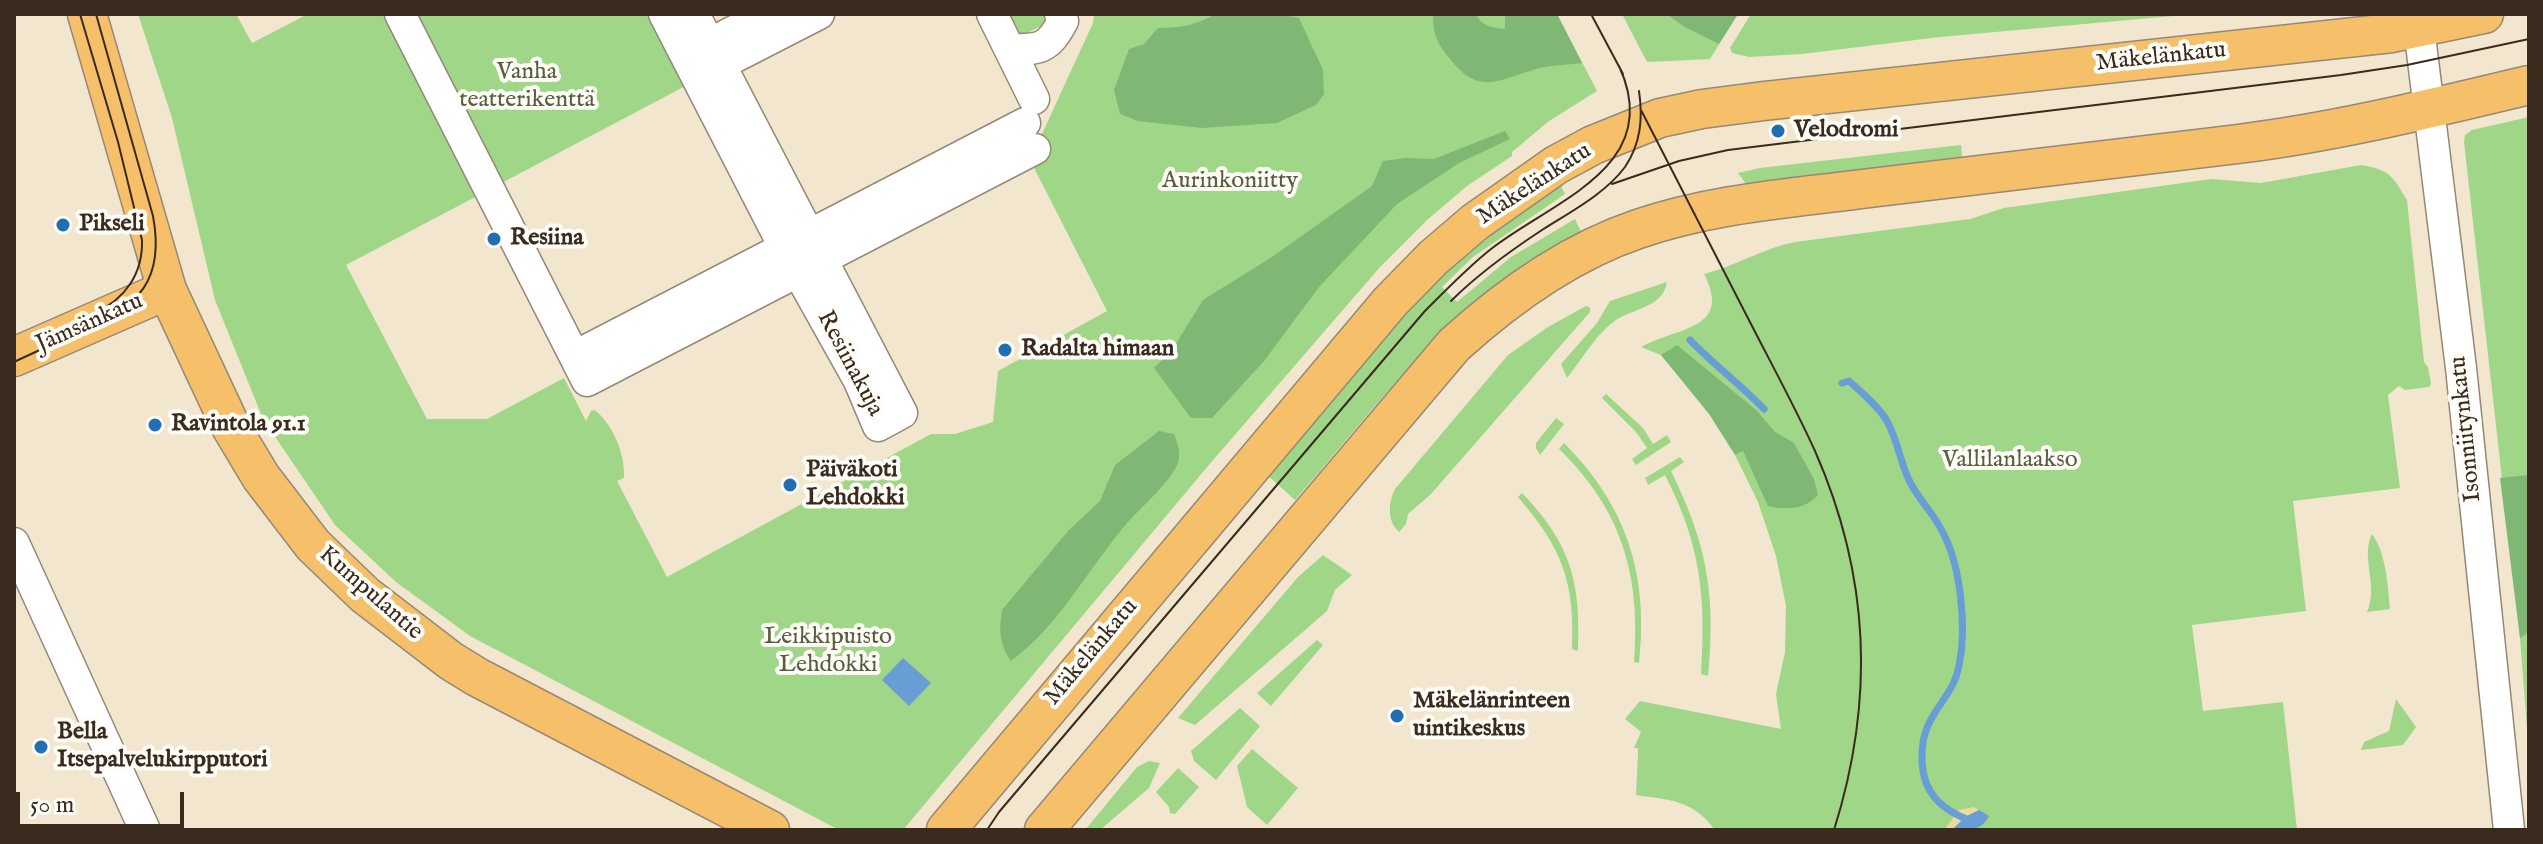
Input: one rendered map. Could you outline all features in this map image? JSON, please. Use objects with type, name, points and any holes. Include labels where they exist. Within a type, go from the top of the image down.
[{"type":"main road","name":"Kumpulantie","points":[[87,14],[167,290],[209,384],[261,477],[313,545],[365,595],[451,661],[770,830]]},
{"type":"main road","name":"Mäkelänkatu","points":[[946,830],[1390,302],[1433,258],[1475,222],[1556,165],[1645,123],[1702,109],[2392,33],[2484,14]]},
{"type":"main road","points":[[1044,830],[1454,345],[1517,294],[1582,254],[1635,230],[1670,219],[1743,204],[2241,143],[2388,118],[2529,85]]},
{"type":"main road","name":"Jämsänkatu","points":[[14,357],[167,290]]},
{"type":"street","points":[[400,14],[587,381],[733,290],[790,249],[898,214],[1031,124],[1010,49],[992,14]]},
{"type":"street","points":[[664,14],[703,60],[750,154],[790,249]]},
{"type":"street","points":[[694,14],[703,60]]},
{"type":"street","points":[[703,60],[767,14]]},
{"type":"street","points":[[703,60],[819,14]]},
{"type":"street","points":[[1010,49],[1035,50],[1045,46],[1054,38],[1066,16]]},
{"type":"street","name":"Isonniitynkatu","points":[[2419,28],[2461,368],[2509,830]]},
{"type":"street","points":[[575,356],[733,290]]},
{"type":"street","points":[[14,543],[145,830]]},
{"type":"green space","name":"Aurinkoniitty","points":[[138,14],[236,14],[252,43],[308,14],[388,14],[479,195],[346,265],[427,419],[487,419],[564,378],[586,421],[591,411],[595,410],[613,432],[624,469],[624,478],[617,481],[667,577],[931,434],[955,434],[993,422],[998,371],[1107,311],[1030,160],[1094,15],[1557,14],[1597,91],[1549,121],[1512,152],[1512,156],[1467,186],[1380,267],[1208,466],[903,830],[839,830],[470,636],[396,582],[335,525],[263,419],[215,300],[172,118]]},
{"type":"green space","name":"Vanha teatterikenttä","points":[[407,14],[656,14],[691,83],[496,186]]},
{"type":"green space","points":[[1000,14],[1047,14],[1048,22],[1024,35],[1011,35]]},
{"type":"green space","points":[[1216,14],[1278,14],[1299,18],[1323,70],[1324,94],[1316,105],[1277,123],[1202,128],[1138,121],[1120,114],[1114,90],[1129,49],[1144,44],[1158,28],[1188,25]]},
{"type":"green space","points":[[1433,14],[1476,14],[1484,24],[1505,29],[1505,14],[1557,14],[1582,63],[1539,68],[1498,81],[1479,81],[1460,70],[1442,48],[1435,33]]},
{"type":"green space","points":[[1622,14],[1738,14],[1710,59],[1647,62]]},
{"type":"green space","points":[[1667,14],[1738,14],[1719,44]]},
{"type":"green space","points":[[1751,14],[2195,14],[1940,37],[1802,54],[1749,57],[1732,53],[1730,48]]},
{"type":"green space","points":[[2529,117],[2529,754],[2520,638],[2464,142],[2465,135],[2472,130]]},
{"type":"green space","points":[[1505,131],[1510,139],[1459,163],[1397,204],[1319,287],[1264,361],[1212,418],[1191,418],[1154,368],[1172,350],[1203,300],[1272,257],[1372,186],[1383,161],[1434,159]]},
{"type":"green space","points":[[1961,145],[1962,157],[1746,184],[1738,173],[1760,168]]},
{"type":"green space","name":"Vallilanlaakso","points":[[2361,165],[2390,175],[2407,200],[2424,362],[2431,384],[2429,387],[2405,390],[2399,386],[2388,395],[2400,488],[2293,501],[2306,611],[2192,625],[2203,711],[2283,702],[2297,830],[1715,830],[1698,813],[1680,803],[1636,795],[1638,748],[1634,748],[1641,732],[1625,719],[1640,701],[1781,729],[1776,694],[1785,652],[1786,606],[1776,556],[1758,502],[1735,455],[1740,452],[1661,355],[1641,347],[1697,324],[1706,316],[1711,306],[1711,292],[1704,274],[1795,242],[1970,219],[2004,208],[2211,179],[2261,183]]},
{"type":"green space","points":[[1559,182],[1565,194],[1473,257],[1442,287],[1457,302],[1511,257],[1575,219],[1581,232],[1512,273],[1452,324],[1398,380],[1295,500],[1265,473],[1436,281],[1483,236]]},
{"type":"green space","points":[[1667,282],[1664,291],[1653,303],[1619,318],[1606,328],[1567,378],[1561,364],[1597,323],[1610,301]]},
{"type":"green space","points":[[1586,306],[1590,312],[1431,494],[1408,514],[1406,524],[1399,532],[1392,523],[1390,512],[1395,489],[1508,355],[1548,327]]},
{"type":"green space","points":[[1677,345],[1756,410],[1775,432],[1794,443],[1814,479],[1818,495],[1813,500],[1795,508],[1768,506],[1743,451],[1735,455],[1709,414],[1661,355]]},
{"type":"green space","points":[[1606,394],[1643,428],[1653,444],[1667,435],[1671,442],[1636,465],[1632,459],[1647,448],[1636,432],[1602,398]]},
{"type":"green space","points":[[1556,418],[1564,424],[1540,455],[1536,443]]},
{"type":"green space","points":[[1159,431],[1174,434],[1179,452],[1175,469],[1122,529],[1057,616],[1011,661],[1001,636],[1002,610],[1069,530],[1100,501],[1115,465]]},
{"type":"green space","points":[[1564,443],[1604,492],[1629,544],[1640,601],[1639,663],[1634,662],[1634,601],[1623,546],[1598,496],[1559,449]]},
{"type":"green space","points":[[1680,457],[1684,462],[1671,471],[1693,522],[1706,570],[1711,620],[1708,676],[1701,674],[1701,596],[1694,548],[1687,525],[1665,475],[1648,485],[1645,478]]},
{"type":"green space","points":[[2529,475],[2529,632],[2520,638],[2500,478]]},
{"type":"green space","points":[[1522,493],[1552,530],[1570,565],[1577,604],[1578,651],[1572,649],[1571,604],[1563,567],[1545,533],[1518,497]]},
{"type":"green space","points":[[2372,534],[2383,560],[2390,609],[2367,612],[2371,592],[2368,553]]},
{"type":"green space","points":[[1323,555],[1352,575],[1335,590],[1327,611],[1195,725],[1178,718],[1298,577]]},
{"type":"green space","points":[[1317,640],[1323,645],[1271,706],[1257,693]]},
{"type":"green space","points":[[2396,699],[2416,727],[2403,745],[2361,750],[2364,742],[2389,731]]},
{"type":"green space","points":[[1240,708],[1260,726],[1216,780],[1194,761],[1191,751]]},
{"type":"green space","points":[[1252,749],[1298,788],[1267,825],[1247,807],[1237,766]]},
{"type":"green space","points":[[1149,761],[1160,763],[1149,788],[1100,830],[1085,830],[1137,767]]},
{"type":"green space","points":[[1178,768],[1199,787],[1175,814],[1170,813],[1169,807],[1156,792]]},
{"type":"sand","points":[[1974,807],[1979,810],[1965,817],[1952,830],[1944,830],[1959,810]]},
{"type":"water","points":[[903,658],[931,683],[909,706],[882,680]]},
{"type":"water","points":[[1979,810],[1989,816],[1982,825],[1974,829],[1952,830],[1965,817]]},
{"type":"waterway","points":[[1690,340],[1764,409]]},
{"type":"waterway","points":[[1842,383],[1849,381],[1887,421],[1908,478],[1948,543],[1958,577],[1962,615],[1961,650],[1955,679],[1926,731],[1922,760],[1926,782],[1936,799],[1951,812],[1971,821]]},
{"type":"tram line","points":[[80,14],[118,142],[142,240],[139,264],[130,284],[115,300],[95,313]]},
{"type":"tram line","points":[[14,362],[103,322],[133,301],[151,274],[156,238],[153,216],[96,14]]},
{"type":"tram line","points":[[1591,14],[1623,74]]},
{"type":"tram line","points":[[1612,184],[1679,161],[1728,150],[2341,75],[2407,65],[2529,39]]},
{"type":"tram line","points":[[987,830],[999,812],[1424,312],[1491,249],[1571,197],[1596,177],[1615,156],[1627,130],[1629,101],[1619,66]]},
{"type":"tram line","points":[[1451,301],[1495,263],[1586,202],[1617,177],[1638,140],[1641,121],[1639,91]]},
{"type":"tram line","points":[[1641,110],[1808,435],[1833,498],[1847,545],[1856,592],[1861,686],[1856,734],[1834,830]]},
{"type":"place","name":"Velodromi","points":[[1778,131]]},
{"type":"place","name":"Pikseli","points":[[63,225]]},
{"type":"place","name":"Resiina","points":[[494,239]]},
{"type":"place","name":"Radalta himaan","points":[[1005,350]]},
{"type":"place","name":"Ravintola 91.1","points":[[155,425]]},
{"type":"place","name":"Päiväkoti Lehdokki","points":[[790,485]]},
{"type":"place","name":"Mäkelänrinteen uintikeskus","points":[[1397,716]]},
{"type":"place","name":"Bella Itsepalvelukirpputori","points":[[41,747]]},
{"type":"park label","name":"Leikkipuisto Lehdokki","points":[[828,652]]}]
